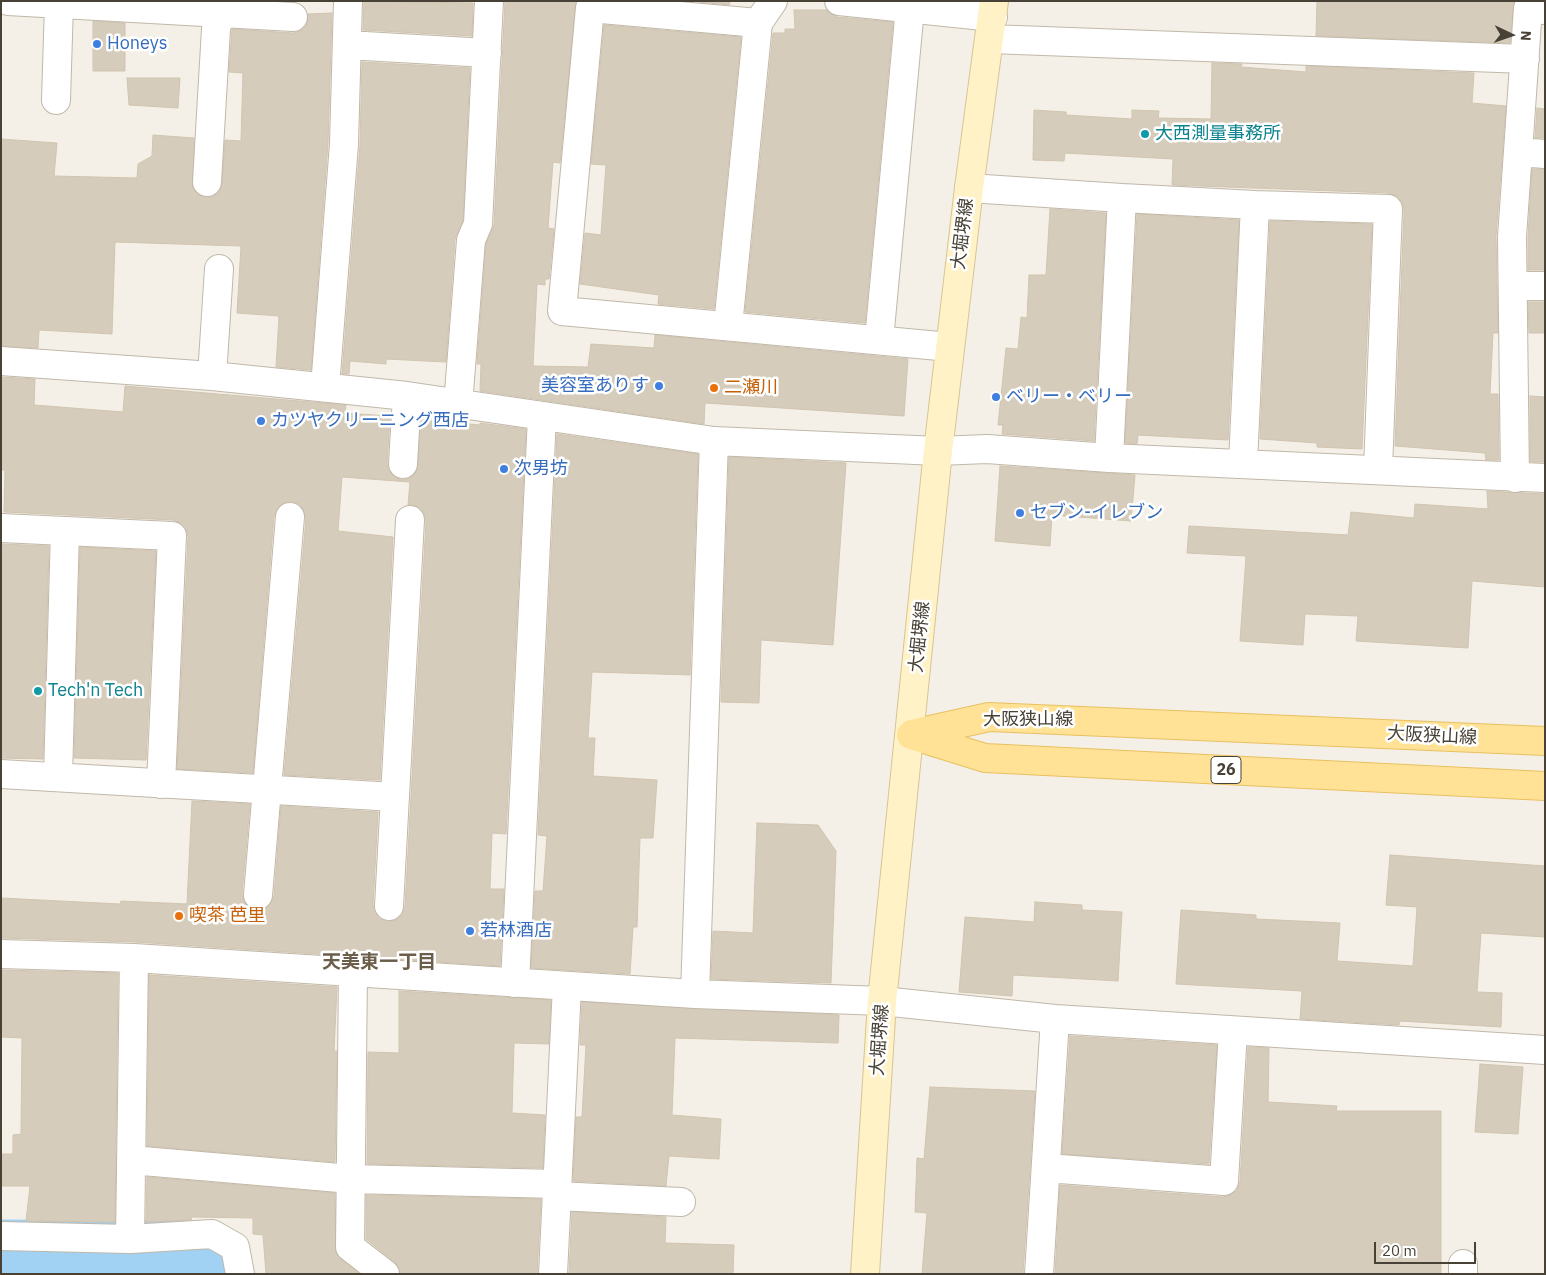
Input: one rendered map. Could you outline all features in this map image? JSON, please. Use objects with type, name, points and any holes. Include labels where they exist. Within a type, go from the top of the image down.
[{"type":"main road","name":"大堀堺線","points":[[865,1274],[882,1001],[911,735],[938,451],[969,188],[992,19]]},
{"type":"main road","name":"大阪狭山線","points":[[911,735],[989,717],[1545,741]]},
{"type":"main road","name":"大阪狭山線","points":[[911,735],[985,758],[1545,786]]},
{"type":"street","points":[[8,1],[221,8],[293,17]]},
{"type":"street","points":[[325,387],[344,144],[348,1]]},
{"type":"street","points":[[458,405],[471,240],[478,224],[490,1]]},
{"type":"street","points":[[838,1],[992,19],[1525,59]]},
{"type":"street","points":[[56,100],[59,4]]},
{"type":"street","points":[[207,182],[216,29],[221,8]]},
{"type":"street","points":[[728,326],[766,12],[590,8],[562,311],[950,347]]},
{"type":"street","points":[[879,340],[910,8]]},
{"type":"street","points":[[1515,478],[1512,237],[1528,8],[1545,10]]},
{"type":"street","points":[[347,45],[487,53]]},
{"type":"street","points":[[1518,152],[1545,154]]},
{"type":"street","points":[[969,188],[1255,205],[1388,209],[1378,470]]},
{"type":"street","points":[[1109,458],[1122,198]]},
{"type":"street","points":[[1243,463],[1255,205]]},
{"type":"street","points":[[212,376],[219,269]]},
{"type":"street","points":[[1513,286],[1545,286]]},
{"type":"street","points":[[1,361],[212,376],[407,396],[458,405],[714,441],[938,451],[987,449],[1109,458],[1545,478]]},
{"type":"street","points":[[403,464],[407,396]]},
{"type":"street","points":[[515,983],[542,417]]},
{"type":"street","points":[[695,994],[714,441]]},
{"type":"street","points":[[258,895],[290,517]]},
{"type":"street","points":[[389,906],[410,520]]},
{"type":"street","points":[[1,528],[172,536],[161,784]]},
{"type":"street","points":[[58,776],[65,531]]},
{"type":"street","points":[[1,774],[395,797]]},
{"type":"street","points":[[1,954],[134,958],[695,994],[882,1001],[1055,1019],[1545,1050]]},
{"type":"street","points":[[130,1239],[134,958]]},
{"type":"street","points":[[353,972],[350,1247],[385,1274]]},
{"type":"street","points":[[553,1274],[567,986]]},
{"type":"street","points":[[1039,1274],[1055,1019]]},
{"type":"street","points":[[1046,1168],[1224,1181],[1233,1031]]},
{"type":"street","points":[[131,1160],[351,1179],[557,1190],[680,1202]]},
{"type":"street","points":[[1,1236],[130,1239],[212,1234],[235,1248],[240,1274]]},
{"type":"building","points":[[364,1],[473,3],[472,36],[363,30]]},
{"type":"building","points":[[505,1],[576,1],[560,163],[553,162],[548,228],[554,229],[549,279],[545,279],[545,285],[537,284],[533,366],[588,367],[591,344],[654,348],[655,335],[908,359],[904,416],[705,403],[704,424],[480,391],[481,364],[477,364],[486,244],[494,225]]},
{"type":"building","points":[[690,1],[730,1],[729,5]]},
{"type":"building","points":[[1317,1],[1514,1],[1510,43],[1316,36]]},
{"type":"building","points":[[794,10],[827,10],[837,17],[893,22],[865,323],[745,312],[773,33],[785,33],[785,29],[795,29]]},
{"type":"building","points":[[332,13],[328,143],[311,370],[276,367],[279,316],[237,313],[241,246],[115,242],[112,334],[39,330],[38,348],[1,346],[1,139],[57,143],[54,176],[137,178],[138,164],[152,156],[153,135],[194,138],[193,189],[199,195],[207,198],[214,196],[220,191],[222,183],[225,140],[241,141],[243,73],[229,72],[232,29],[293,33],[300,31],[306,26],[308,14]]},
{"type":"building","points":[[93,21],[125,23],[125,71],[93,71]]},
{"type":"building","points":[[604,25],[741,37],[714,309],[658,304],[659,295],[580,284],[585,233],[601,235],[606,165],[591,164]]},
{"type":"building","points":[[362,62],[470,68],[463,220],[455,239],[446,362],[386,359],[386,364],[350,361],[349,374],[342,374],[360,145]]},
{"type":"building","points":[[1212,63],[1242,64],[1241,67],[1306,72],[1306,66],[1474,73],[1472,103],[1506,106],[1496,236],[1498,333],[1493,333],[1490,394],[1498,394],[1499,460],[1486,460],[1485,453],[1395,446],[1404,210],[1402,202],[1397,196],[1388,193],[1172,185],[1173,159],[1065,153],[1064,161],[1033,160],[1034,110],[1066,112],[1066,115],[1132,119],[1132,110],[1159,111],[1158,118],[1211,119]]},
{"type":"building","points":[[127,78],[180,78],[178,108],[129,105]]},
{"type":"building","points":[[1537,108],[1545,109],[1545,138],[1535,138]]},
{"type":"building","points":[[1532,169],[1545,169],[1545,270],[1528,270]]},
{"type":"building","points":[[1050,209],[1106,213],[1094,441],[1002,434],[1003,425],[998,425],[1006,348],[1018,349],[1021,317],[1027,318],[1029,275],[1046,275]]},
{"type":"building","points":[[1137,214],[1239,220],[1228,440],[1138,435],[1137,444],[1125,443]]},
{"type":"building","points":[[1270,221],[1372,224],[1362,449],[1317,447],[1317,443],[1260,439]]},
{"type":"building","points":[[1528,302],[1545,302],[1545,333],[1529,333]]},
{"type":"building","points":[[1,377],[35,379],[34,405],[123,412],[125,386],[346,405],[345,413],[390,416],[387,464],[389,471],[395,477],[402,480],[410,478],[416,472],[421,420],[480,425],[480,423],[526,429],[506,834],[492,833],[490,889],[504,889],[500,966],[135,942],[1,938],[1,898],[120,904],[121,901],[187,904],[192,801],[250,804],[242,894],[249,908],[257,911],[264,909],[270,904],[274,896],[281,806],[378,812],[373,905],[375,913],[380,919],[388,922],[396,920],[402,915],[405,907],[426,521],[424,513],[419,507],[408,505],[410,482],[342,477],[338,531],[393,537],[380,780],[284,775],[306,518],[299,504],[291,501],[284,503],[278,508],[274,516],[253,773],[177,769],[188,537],[186,529],[181,523],[173,520],[4,512],[5,470],[1,470]]},
{"type":"building","points":[[1530,396],[1545,397],[1545,462],[1530,462]]},
{"type":"building","points":[[557,434],[698,454],[690,675],[592,672],[588,738],[595,738],[593,776],[657,780],[653,838],[640,838],[637,927],[633,927],[630,974],[531,968],[535,891],[543,891],[547,836],[538,835]]},
{"type":"building","points":[[729,457],[846,463],[833,645],[761,640],[759,703],[721,702]]},
{"type":"building","points":[[1000,466],[1135,475],[1131,521],[1052,515],[1050,546],[995,541]]},
{"type":"building","points":[[1487,491],[1545,494],[1545,587],[1472,581],[1468,648],[1356,641],[1358,616],[1305,614],[1303,645],[1240,641],[1246,556],[1187,553],[1189,526],[1348,535],[1351,512],[1414,518],[1415,504],[1488,509]]},
{"type":"building","points":[[1,544],[49,546],[43,759],[1,758]]},
{"type":"building","points":[[80,547],[156,551],[146,760],[74,758]]},
{"type":"building","points":[[757,823],[818,825],[836,851],[831,983],[711,979],[713,931],[753,933]]},
{"type":"building","points":[[1390,855],[1545,866],[1545,937],[1481,933],[1477,992],[1502,993],[1501,1027],[1400,1021],[1399,1025],[1300,1019],[1302,991],[1176,984],[1181,910],[1256,915],[1256,919],[1340,923],[1337,961],[1413,966],[1417,907],[1386,905]]},
{"type":"building","points":[[1035,902],[1082,905],[1082,910],[1122,912],[1118,981],[1013,975],[1012,996],[959,992],[965,917],[1034,922]]},
{"type":"building","points":[[1,970],[118,973],[115,1222],[26,1221],[30,1186],[1,1186],[1,1154],[13,1154],[13,1135],[21,1134],[22,1038],[1,1037]]},
{"type":"building","points":[[149,975],[337,987],[334,1051],[337,1051],[335,1162],[147,1146]]},
{"type":"building","points":[[399,991],[551,1000],[549,1044],[514,1043],[512,1113],[545,1115],[543,1168],[367,1164],[368,1052],[399,1053]]},
{"type":"building","points":[[582,1002],[839,1015],[838,1043],[675,1038],[672,1115],[721,1119],[719,1159],[669,1156],[666,1186],[573,1181],[576,1117],[582,1117],[586,1045],[580,1045]]},
{"type":"building","points":[[1070,1036],[1217,1045],[1209,1164],[1062,1154]]},
{"type":"building","points":[[1248,1047],[1269,1048],[1268,1102],[1337,1106],[1336,1111],[1441,1111],[1441,1274],[1055,1274],[1060,1185],[1223,1197],[1237,1190],[1240,1182]]},
{"type":"building","points":[[1480,1064],[1523,1067],[1518,1134],[1475,1132]]},
{"type":"building","points":[[930,1087],[1035,1091],[1023,1274],[922,1274],[927,1213],[915,1212],[917,1158],[924,1159]]},
{"type":"building","points":[[147,1177],[335,1193],[336,1253],[359,1274],[266,1274],[263,1235],[253,1234],[253,1218],[192,1217],[191,1220],[146,1222]]},
{"type":"building","points":[[366,1195],[541,1199],[537,1274],[400,1274],[395,1262],[366,1239]]},
{"type":"building","points":[[572,1212],[666,1217],[665,1243],[734,1245],[733,1274],[569,1274]]},
{"type":"waterway","points":[[1,1250],[194,1251],[211,1274]]},
{"type":"place","name":"Honeys","points":[[97,44]]},
{"type":"place","name":"大西測量事務所","points":[[1145,134]]},
{"type":"place","name":"美容室ありす","points":[[659,386]]},
{"type":"place","name":"二瀬川","points":[[714,388]]},
{"type":"place","name":"ベリー・ベリー","points":[[996,397]]},
{"type":"place","name":"カツヤクリーニング西店","points":[[261,421]]},
{"type":"place","name":"次男坊","points":[[504,469]]},
{"type":"place","name":"セブン-イレブン","points":[[1020,513]]},
{"type":"place","name":"Tech'n Tech","points":[[38,691]]},
{"type":"place","name":"喫茶 芭里","points":[[179,916]]},
{"type":"place","name":"若林酒店","points":[[470,931]]},
{"type":"district","name":"天美東一丁目","points":[[379,963]]}]
